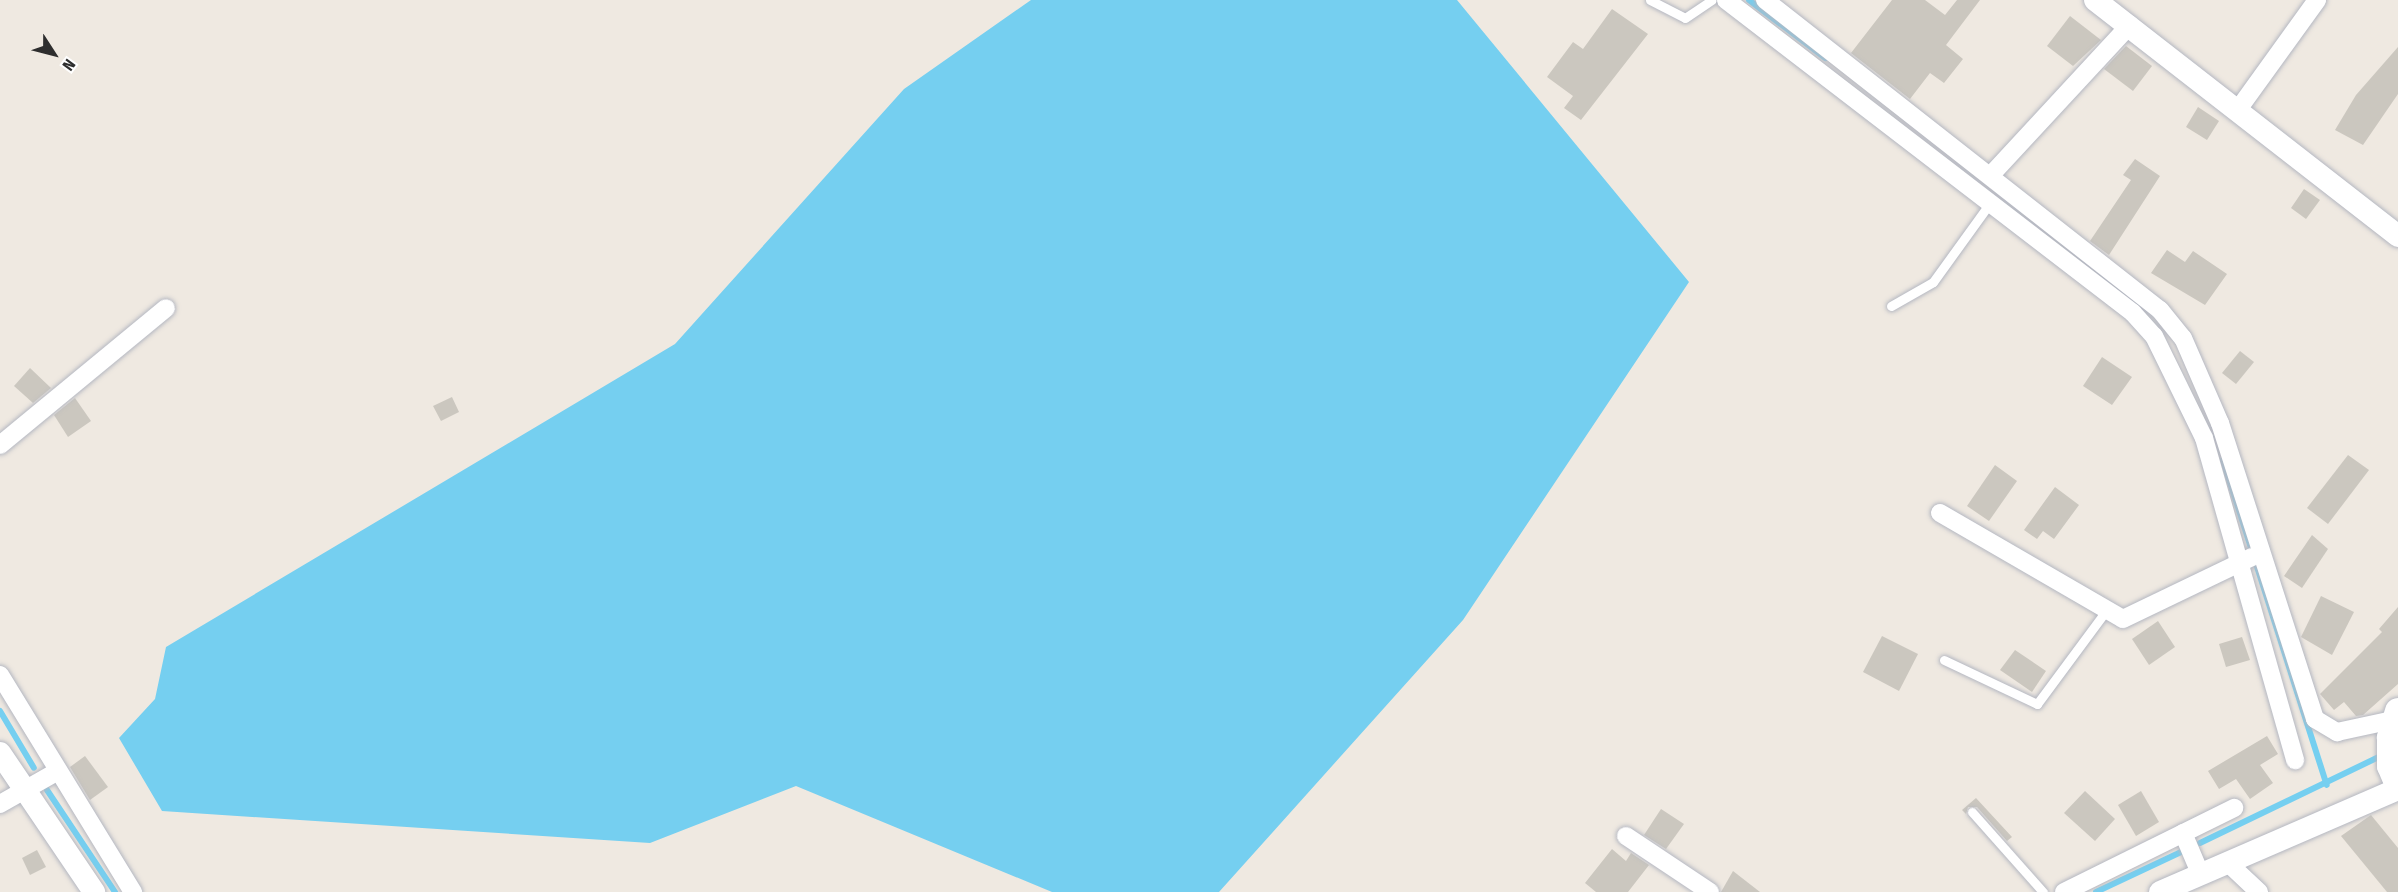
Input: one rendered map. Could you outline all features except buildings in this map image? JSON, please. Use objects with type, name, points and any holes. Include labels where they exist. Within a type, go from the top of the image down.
[{"type":"main road","points":[[2394,723],[2395,780]]},
{"type":"street","points":[[1726,0],[1990,203],[2154,336],[2204,438],[2295,760]]},
{"type":"street","points":[[1765,0],[2160,310],[2183,338],[2220,423],[2321,727],[2337,732],[2394,723]]},
{"type":"street","points":[[2095,0],[2398,236]]},
{"type":"street","points":[[2238,111],[2317,0]]},
{"type":"street","points":[[1990,176],[2130,25]]},
{"type":"street","points":[[0,445],[166,308]]},
{"type":"street","points":[[1940,513],[2105,612],[2123,619],[2140,615],[2261,552]]},
{"type":"street","points":[[0,675],[133,892]]},
{"type":"street","points":[[0,753],[94,892]]},
{"type":"street","points":[[0,804],[58,771]]},
{"type":"street","points":[[2160,892],[2395,780]]},
{"type":"street","points":[[2064,892],[2234,808]]},
{"type":"street","points":[[2183,833],[2200,873]]},
{"type":"street","points":[[1626,836],[1710,892]]},
{"type":"street","points":[[2227,862],[2259,892]]},
{"type":"lane","points":[[1650,0],[1684,18],[1712,0]]},
{"type":"lane","points":[[1892,306],[1933,282],[1990,203]]},
{"type":"lane","points":[[1944,660],[2037,704],[2105,612]]},
{"type":"lane","points":[[1972,812],[2043,892]]},
{"type":"water","points":[[1031,0],[1457,0],[1689,282],[1463,620],[1219,892],[1052,892],[796,786],[650,843],[162,811],[119,738],[155,699],[166,647],[675,344],[904,89]]},
{"type":"waterway","points":[[1749,0],[1825,58]]},
{"type":"waterway","points":[[2223,460],[2327,785]]},
{"type":"waterway","points":[[0,711],[34,768]]},
{"type":"waterway","points":[[2200,843],[2383,755]]},
{"type":"waterway","points":[[47,790],[115,892]]},
{"type":"waterway","points":[[2096,892],[2181,852]]}]
